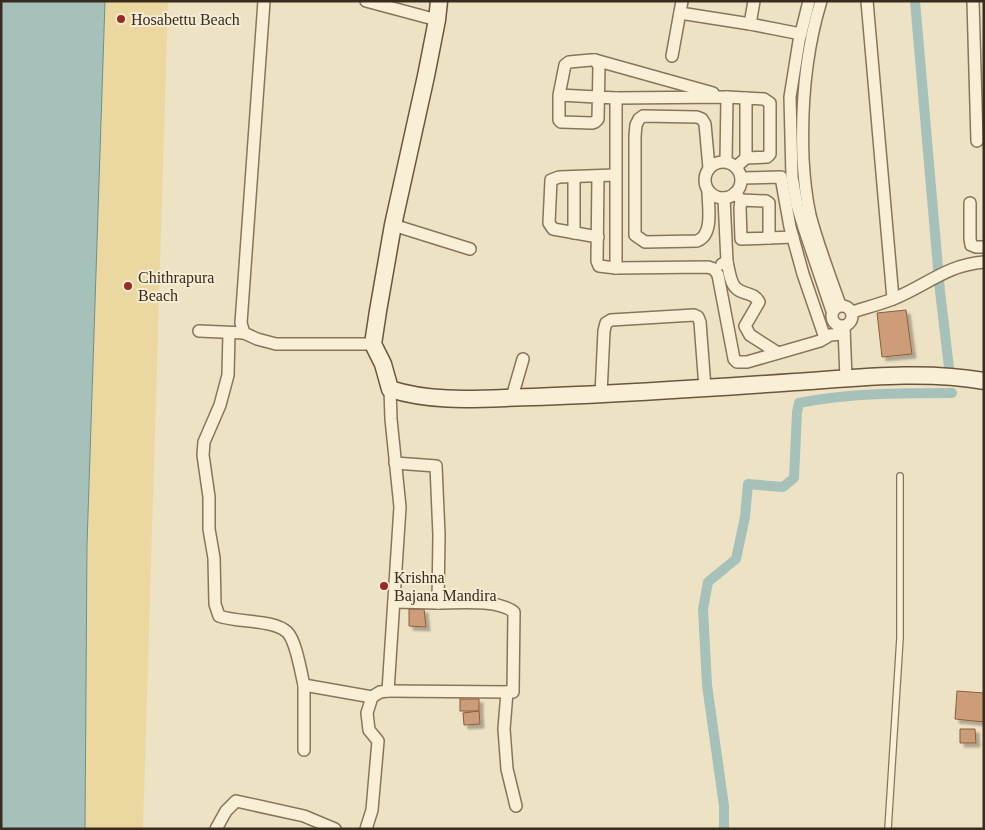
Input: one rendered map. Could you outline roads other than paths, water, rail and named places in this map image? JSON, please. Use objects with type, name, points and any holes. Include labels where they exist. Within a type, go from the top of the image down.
[{"type":"street","points":[[244,333],[241,323],[264,1]]},
{"type":"street","points":[[366,1],[437,20]]},
{"type":"street","points":[[388,691],[400,507],[391,419],[390,389],[383,364],[373,344],[393,225],[437,20],[439,1]]},
{"type":"street","points":[[672,56],[682,1]]},
{"type":"street","points":[[750,24],[754,1]]},
{"type":"street","points":[[809,1],[790,97],[787,177],[793,237],[823,340]]},
{"type":"street","points":[[820,1],[805,71],[802,97],[804,176],[810,215],[836,308],[831,318],[844,334]]},
{"type":"street","points":[[868,1],[893,299]]},
{"type":"street","points":[[973,1],[976,140]]},
{"type":"street","points":[[680,13],[801,34]]},
{"type":"street","points":[[595,60],[599,66],[598,118],[595,122],[561,122],[558,120],[559,95],[565,65],[569,62],[595,60],[727,97]]},
{"type":"street","points":[[559,95],[616,98],[764,98],[770,103],[770,154],[767,157],[746,158],[734,169]]},
{"type":"street","points":[[727,97],[734,169],[741,184],[734,197],[726,240],[727,262],[734,286],[738,290],[754,295],[760,302],[747,321],[745,326],[747,330],[778,353]]},
{"type":"street","points":[[616,98],[616,268]]},
{"type":"street","points":[[657,98],[658,117]]},
{"type":"street","points":[[746,98],[746,158]]},
{"type":"street","points":[[709,168],[705,124],[702,120],[697,118],[643,116],[639,119],[636,125],[634,156],[635,235],[645,242],[697,241],[703,239],[706,235],[708,224],[708,191],[704,179],[709,168],[714,164],[787,177],[804,176]]},
{"type":"street","points":[[615,156],[634,156]]},
{"type":"street","points":[[598,237],[553,229],[549,223],[551,180],[559,177],[615,175]]},
{"type":"street","points":[[598,176],[597,261],[599,266],[616,268],[708,267],[714,269],[718,275],[734,359],[737,362],[744,363],[823,340],[830,335],[844,334]]},
{"type":"street","points":[[574,177],[574,233]]},
{"type":"street","points":[[787,177],[804,228],[836,308]]},
{"type":"street","points":[[708,191],[713,195],[766,201],[769,203],[769,238]]},
{"type":"street","points":[[734,197],[740,208],[741,240]]},
{"type":"street","points":[[615,199],[634,200]]},
{"type":"street","points":[[970,204],[970,239],[972,245],[984,247]]},
{"type":"street","points":[[393,225],[470,249]]},
{"type":"street","points":[[726,240],[793,237]]},
{"type":"street","points":[[714,269],[727,262]]},
{"type":"street","points":[[852,312],[893,299],[947,270],[970,263],[984,262]]},
{"type":"street","points":[[836,308],[847,307],[852,312],[852,319],[844,334],[846,378]]},
{"type":"street","points":[[601,394],[606,323],[611,320],[694,315],[698,317],[700,322],[705,388]]},
{"type":"street","points":[[199,331],[244,333],[276,344],[373,344]]},
{"type":"street","points":[[229,333],[228,375],[220,405],[204,442],[203,455],[209,497],[209,529],[214,558],[214,604],[219,616],[229,620],[274,625],[288,633],[296,652],[304,685],[304,750]]},
{"type":"street","points":[[512,397],[523,359]]},
{"type":"street","points":[[390,389],[409,395],[435,399],[601,394],[846,378],[931,376],[984,381]]},
{"type":"street","points":[[395,463],[436,466],[439,535],[438,603]]},
{"type":"street","points":[[366,828],[372,810],[378,741],[369,730],[367,713],[372,697],[380,692],[388,691],[513,692],[514,612],[508,607],[498,604],[394,602]]},
{"type":"street","points":[[304,685],[372,697]]},
{"type":"street","points":[[507,692],[504,729],[507,769],[516,806]]},
{"type":"street","points":[[216,829],[226,811],[236,801],[304,816],[335,829]]},
{"type":"lane","points":[[888,829],[900,638],[900,476]]},
{"type":"water","points":[[1,1],[105,1],[87,545],[85,829],[1,829]]},
{"type":"waterway","points":[[915,1],[940,291],[949,368]]},
{"type":"waterway","points":[[724,829],[724,806],[707,685],[703,609],[708,582],[736,559],[745,517],[748,484],[783,487],[794,478],[799,403],[856,395],[952,393]]},
{"type":"place","name":"Hosabettu Beach","points":[[121,19]]},
{"type":"place","name":"Chithrapura Beach","points":[[128,286]]},
{"type":"place","name":"Krishna Bajana Mandira","points":[[384,586]]}]
